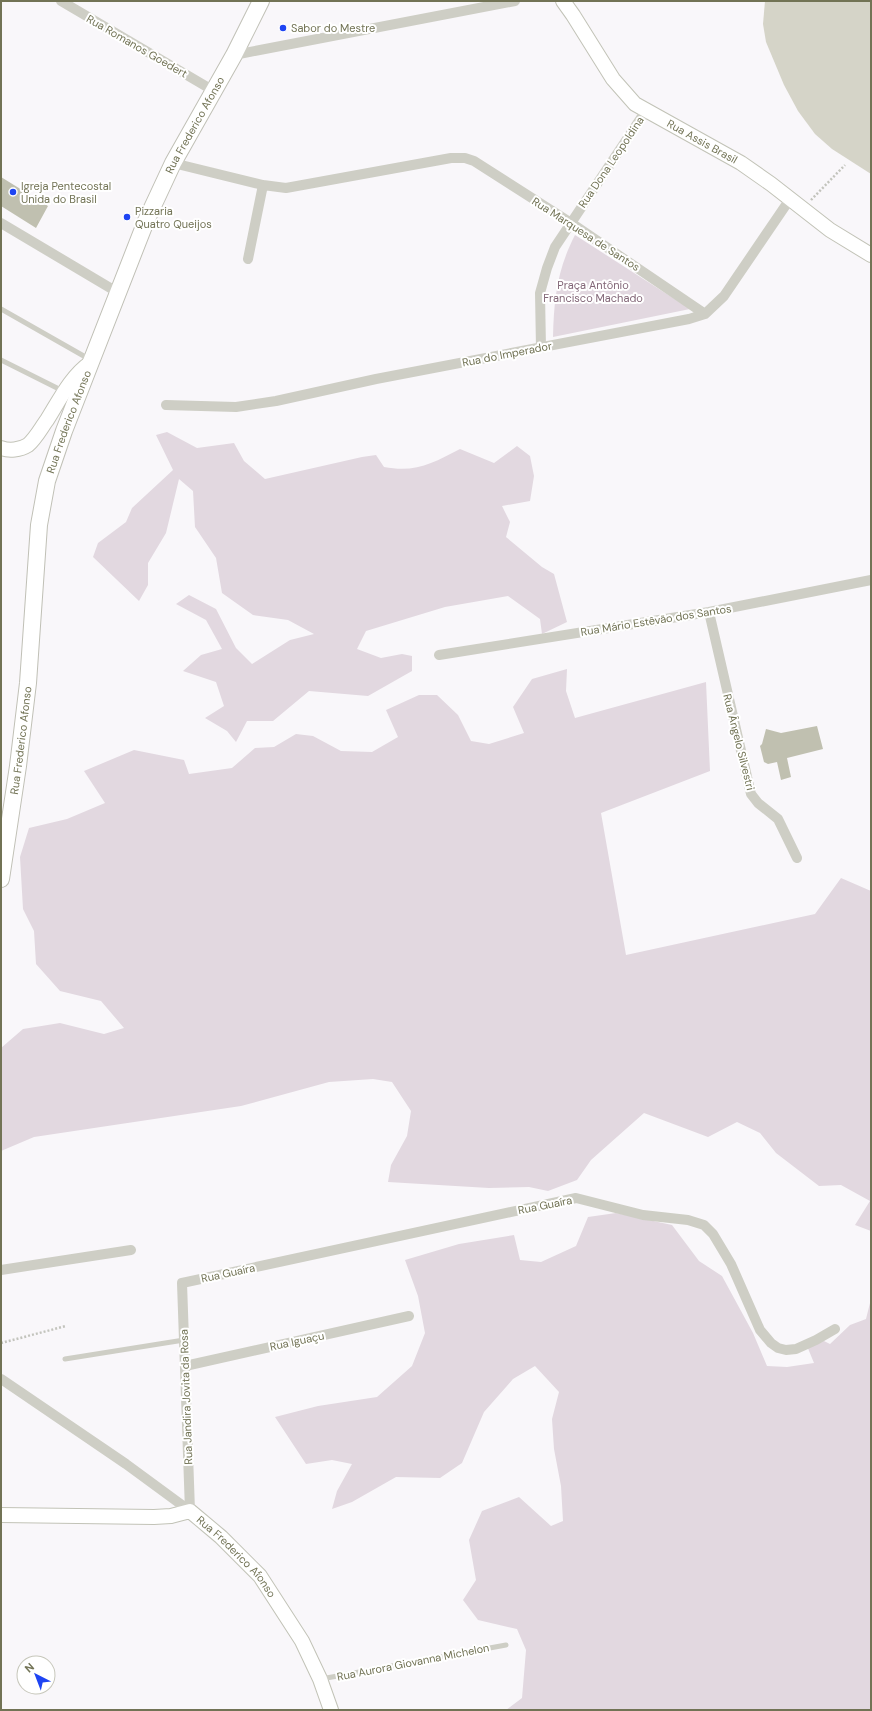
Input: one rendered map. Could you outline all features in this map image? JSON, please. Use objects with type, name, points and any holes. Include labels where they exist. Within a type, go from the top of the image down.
[{"type":"main road","name":"Rua Frederico Afonso","points":[[1,879],[18,766],[28,683],[42,501],[57,449],[92,361],[117,292],[148,216],[173,163],[234,55],[260,1]]},
{"type":"street","name":"Rua Romanos Goedert","points":[[61,1],[214,91]]},
{"type":"street","points":[[234,55],[515,1]]},
{"type":"street","name":"Rua Assis Brasil","points":[[563,1],[613,79],[625,95],[635,104],[645,112],[741,163],[830,230],[871,255]]},
{"type":"street","name":"Rua Dona Leopoldina","points":[[541,348],[540,293],[555,247],[645,112]]},
{"type":"street","name":"Rua Marquesa de Santos","points":[[263,186],[286,188],[451,158],[465,158],[474,162],[571,224],[705,314]]},
{"type":"street","points":[[173,163],[263,186],[248,259]]},
{"type":"street","name":"Rua do Imperador","points":[[166,405],[236,408],[689,320],[705,314],[724,296],[790,199]]},
{"type":"street","points":[[1,223],[117,292]]},
{"type":"street","points":[[1,448],[14,450],[27,445],[35,437],[64,392],[84,367],[92,361]]},
{"type":"street","name":"Rua Mário Estêvão dos Santos","points":[[439,655],[709,612],[871,580]]},
{"type":"street","name":"Rua Ângelo Silvestri","points":[[709,612],[751,794],[758,803],[778,819],[797,858]]},
{"type":"street","name":"Rua Guaíra","points":[[182,1284],[576,1198],[643,1215],[688,1220],[704,1225],[713,1234],[731,1264],[760,1330],[778,1348],[786,1350],[796,1349],[835,1329]]},
{"type":"street","points":[[1,1270],[131,1250]]},
{"type":"street","name":"Rua Jandira Jovita da Rosa","points":[[182,1284],[190,1511]]},
{"type":"street","name":"Rua Iguaçu","points":[[185,1366],[409,1316]]},
{"type":"street","points":[[1,1379],[141,1475],[190,1511]]},
{"type":"street","name":"Rua Frederico Afonso","points":[[1,1515],[154,1517],[171,1516],[190,1511],[221,1537],[260,1576],[302,1641],[320,1679],[331,1710]]},
{"type":"lane","points":[[1,309],[92,361]]},
{"type":"lane","points":[[1,360],[64,392]]},
{"type":"lane","points":[[65,1359],[184,1340]]},
{"type":"lane","name":"Rua Aurora Giovanna Michelon","points":[[320,1679],[506,1645]]},
{"type":"path","points":[[802,209],[845,165]]},
{"type":"path","points":[[1,1343],[66,1326]]},
{"type":"green space","name":"Praça Antônio Francisco Machado","points":[[575,235],[690,309],[553,337],[554,310],[560,273]]},
{"type":"green space","points":[[167,432],[197,448],[234,443],[244,461],[265,479],[376,455],[384,467],[395,469],[415,468],[441,459],[460,449],[494,463],[517,446],[530,456],[534,476],[530,501],[502,506],[510,522],[506,537],[542,567],[554,574],[567,622],[542,634],[540,619],[508,596],[445,607],[366,631],[357,649],[381,658],[402,654],[412,656],[412,671],[368,696],[309,691],[273,721],[247,721],[236,742],[227,731],[205,718],[224,706],[216,682],[183,671],[201,655],[222,649],[206,620],[176,604],[189,595],[216,609],[236,648],[252,664],[290,640],[314,634],[288,620],[253,615],[222,593],[216,558],[195,527],[193,491],[179,479],[166,533],[148,563],[148,585],[139,601],[93,557],[98,543],[126,522],[132,508],[173,470],[156,435]]},
{"type":"green space","points":[[567,669],[566,691],[575,718],[706,682],[710,771],[601,813],[626,955],[815,914],[841,878],[871,891],[871,1231],[855,1225],[870,1201],[841,1185],[819,1186],[776,1153],[760,1133],[737,1122],[708,1137],[644,1113],[591,1160],[577,1180],[548,1191],[529,1187],[489,1188],[388,1182],[391,1165],[407,1136],[411,1111],[392,1082],[373,1079],[329,1082],[241,1106],[34,1137],[1,1151],[1,1048],[23,1029],[60,1023],[104,1034],[124,1028],[101,1001],[60,991],[36,964],[34,931],[23,909],[20,857],[29,828],[67,819],[105,803],[84,771],[134,750],[184,760],[189,774],[232,768],[255,748],[274,747],[296,734],[313,736],[341,751],[372,752],[398,737],[386,710],[419,695],[437,695],[458,715],[471,741],[489,744],[524,733],[513,707],[532,679]]},
{"type":"green space","points":[[616,1213],[672,1225],[699,1261],[722,1276],[753,1333],[767,1366],[787,1367],[814,1363],[807,1346],[820,1339],[830,1344],[850,1325],[866,1319],[871,1299],[871,1710],[506,1710],[522,1698],[526,1650],[517,1629],[478,1620],[463,1600],[476,1580],[469,1540],[482,1511],[519,1497],[551,1526],[563,1521],[561,1486],[554,1449],[552,1419],[559,1392],[535,1366],[513,1379],[484,1412],[462,1463],[440,1478],[396,1477],[352,1502],[332,1509],[337,1491],[352,1464],[332,1460],[306,1464],[275,1417],[318,1406],[377,1397],[412,1366],[425,1333],[418,1296],[405,1260],[459,1244],[514,1235],[520,1260],[541,1262],[576,1246],[588,1217]]},
{"type":"shaded area","points":[[765,1],[871,1],[871,174],[832,149],[815,134],[798,111],[784,85],[766,42],[763,24]]},
{"type":"building","name":"Igreja Pentecostal Unida do Brasil","points":[[1,177],[48,206],[36,228],[1,206]]},
{"type":"building","points":[[817,726],[823,749],[787,758],[791,777],[781,780],[777,762],[768,764],[764,762],[760,746],[762,744],[766,729],[781,733]]},
{"type":"place","name":"Sabor do Mestre","points":[[283,28]]},
{"type":"place","name":"Igreja Pentecostal Unida do Brasil","points":[[13,192]]},
{"type":"place","name":"Pizzaria Quatro Queijos","points":[[127,217]]}]
